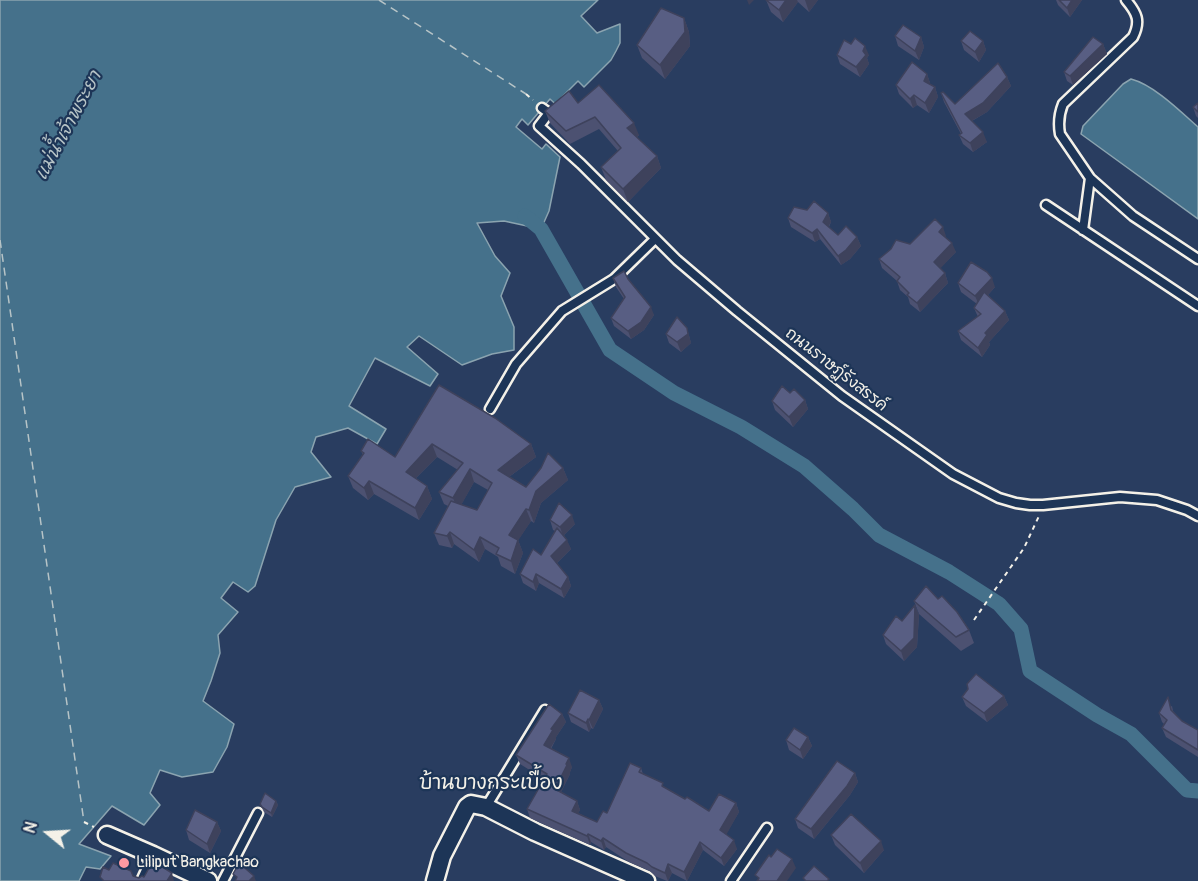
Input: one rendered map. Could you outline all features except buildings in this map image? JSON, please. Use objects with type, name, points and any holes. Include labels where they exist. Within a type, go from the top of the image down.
[{"type":"street","points":[[435,881],[442,856],[467,807],[471,804],[486,807],[535,832],[646,881]]},
{"type":"street","points":[[107,835],[208,881]]},
{"type":"lane","points":[[1126,0],[1137,18],[1137,28],[1133,37],[1063,104],[1059,113],[1060,134],[1090,178],[1133,216],[1198,259]]},
{"type":"lane","name":"ถนนราษฎ์รังสรรค์","points":[[542,108],[549,113],[539,126],[581,164],[676,260],[842,396],[953,474],[999,498],[1030,505],[1120,497],[1157,500],[1198,516]]},
{"type":"lane","points":[[1083,230],[1090,178]]},
{"type":"lane","points":[[1046,205],[1198,306]]},
{"type":"lane","points":[[490,409],[516,364],[562,311],[614,279],[655,238]]},
{"type":"lane","points":[[486,807],[545,710]]},
{"type":"lane","points":[[223,881],[258,813]]},
{"type":"lane","points":[[730,881],[767,828]]},
{"type":"lane","points":[[141,881],[153,855]]},
{"type":"path","points":[[974,620],[1024,548],[1043,505]]},
{"type":"water","name":"แม่น้ำเจ้าพระยา","points":[[0,0],[598,0],[581,16],[597,33],[620,24],[620,43],[611,60],[584,87],[578,81],[562,97],[562,110],[550,99],[528,125],[522,119],[516,127],[542,149],[546,144],[560,157],[549,211],[541,229],[504,221],[477,223],[495,256],[510,273],[501,296],[514,327],[514,350],[492,354],[462,365],[419,336],[407,347],[438,374],[430,386],[375,358],[349,406],[386,429],[377,444],[348,428],[316,437],[311,452],[331,477],[295,487],[276,520],[255,586],[248,592],[233,582],[221,598],[238,612],[218,635],[220,653],[203,701],[234,724],[227,747],[213,772],[182,777],[160,770],[150,793],[160,805],[144,825],[112,806],[79,844],[111,856],[100,869],[86,867],[79,881],[0,881]]},
{"type":"water","points":[[1131,79],[1158,93],[1198,127],[1198,219],[1081,134],[1083,126],[1123,84]]},
{"type":"waterway","points":[[525,216],[541,229],[610,350],[674,393],[741,427],[804,466],[879,535],[949,572],[999,604],[1021,629],[1030,671],[1097,715],[1131,734],[1187,790],[1198,791]]},
{"type":"ferry route","points":[[379,0],[526,94]]},
{"type":"ferry route","points":[[0,240],[84,822]]},
{"type":"place","name":"Liliput Bangkachao","points":[[124,863]]},
{"type":"district","name":"บ้านบางกระเบื้อง","points":[[491,784]]}]
